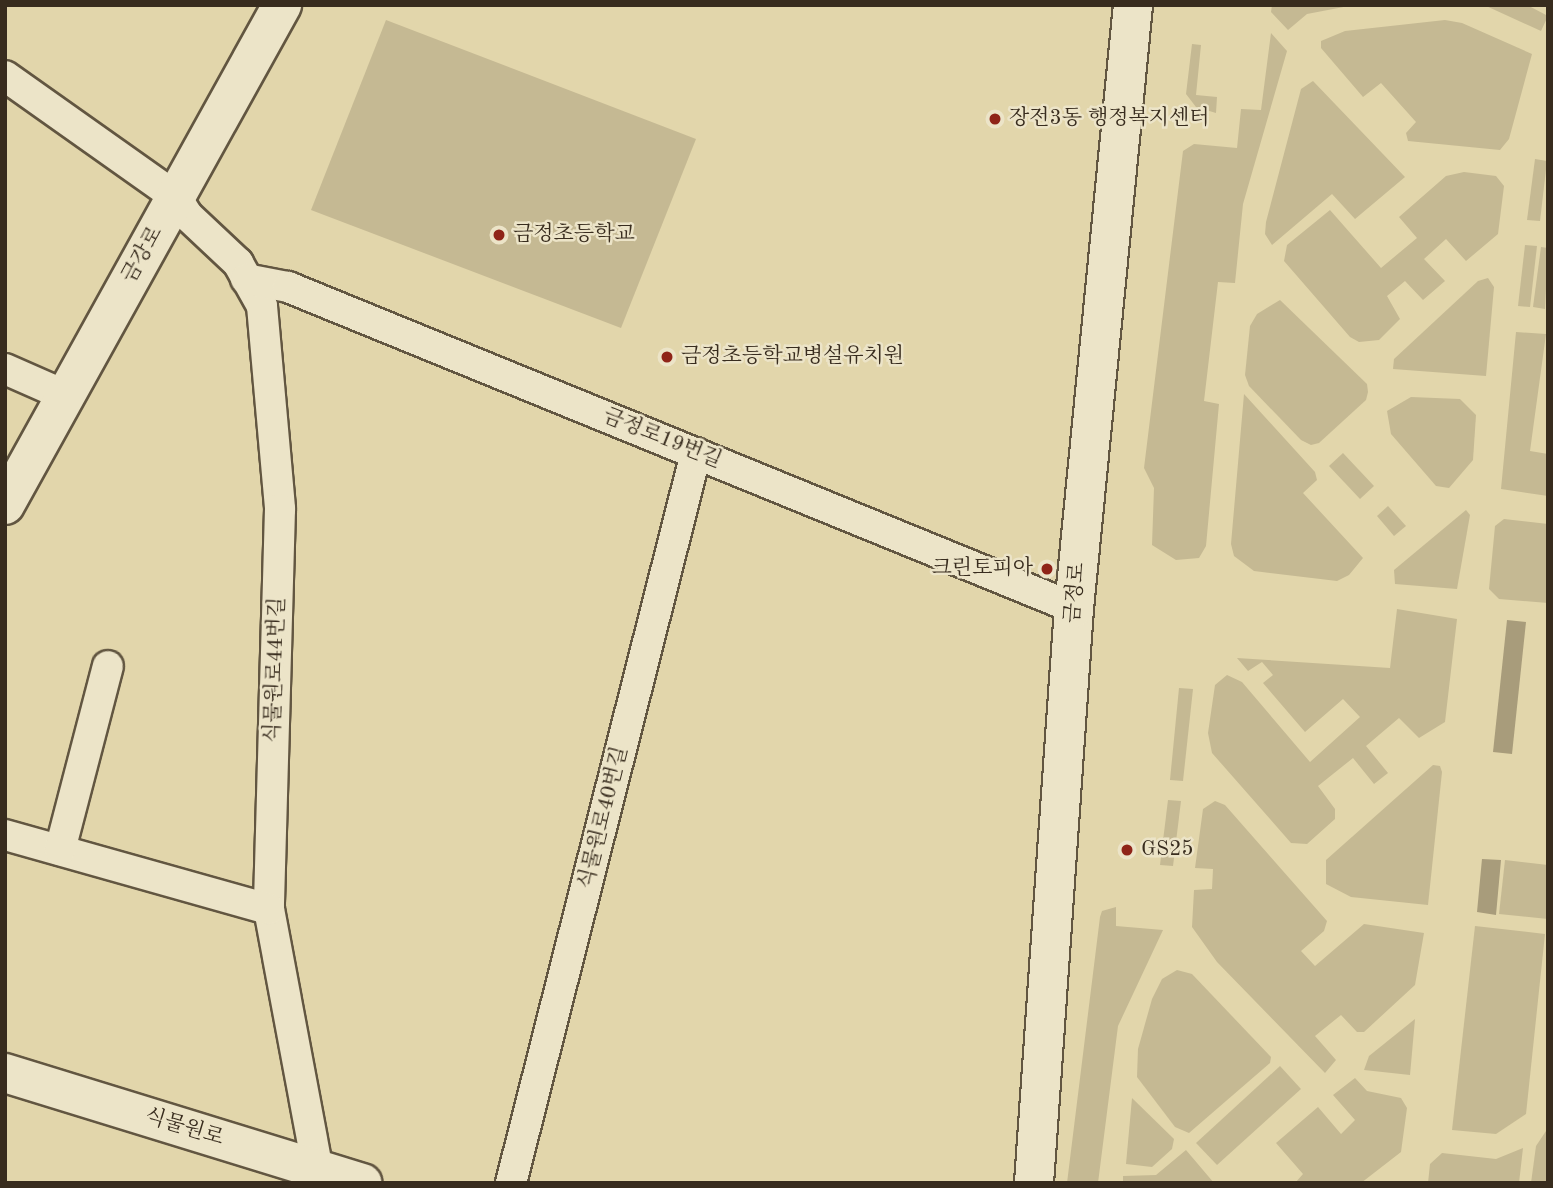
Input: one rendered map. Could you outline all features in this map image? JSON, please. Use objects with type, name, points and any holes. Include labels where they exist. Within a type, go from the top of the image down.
[{"type":"main road","name":"금강로","points":[[5,505],[282,5]]},
{"type":"main road","name":"금정로","points":[[1034,1183],[1074,608],[1133,5]]},
{"type":"main road","name":"식물원로","points":[[5,1073],[362,1183]]},
{"type":"street","name":"식물원로44번길","points":[[5,76],[176,197],[188,216],[238,264],[262,306],[280,509],[269,909],[318,1170]]},
{"type":"street","name":"금정로19번길","points":[[246,279],[288,287],[1074,608]]},
{"type":"street","points":[[5,369],[64,395]]},
{"type":"street","name":"식물원로40번길","points":[[511,1183],[696,453]]},
{"type":"street","points":[[60,850],[108,666]]},
{"type":"street","points":[[5,835],[269,909]]},
{"type":"shaded area","points":[[1272,5],[1354,5],[1307,14],[1288,30],[1271,12]]},
{"type":"shaded area","points":[[1484,5],[1527,5],[1548,16],[1541,31]]},
{"type":"shaded area","points":[[386,20],[696,139],[621,328],[311,210]]},
{"type":"shaded area","points":[[1445,20],[1462,23],[1532,54],[1509,139],[1500,150],[1408,141],[1406,133],[1416,122],[1381,83],[1363,97],[1321,48],[1321,41],[1345,31]]},
{"type":"shaded area","points":[[1271,33],[1287,51],[1243,204],[1235,283],[1218,282],[1204,401],[1219,404],[1206,546],[1199,558],[1176,560],[1152,545],[1154,488],[1144,468],[1183,151],[1194,144],[1237,148],[1241,109],[1261,110]]},
{"type":"shaded area","points":[[1192,44],[1201,45],[1196,95],[1217,97],[1216,113],[1196,107],[1186,94]]},
{"type":"shaded area","points":[[1313,81],[1405,177],[1355,219],[1332,194],[1272,245],[1265,234],[1266,222],[1301,89]]},
{"type":"shaded area","points":[[1535,159],[1547,161],[1540,221],[1527,220]]},
{"type":"shaded area","points":[[1464,172],[1496,176],[1504,186],[1498,234],[1466,261],[1446,239],[1424,259],[1445,281],[1423,300],[1405,281],[1387,296],[1400,319],[1379,340],[1359,342],[1350,337],[1284,261],[1287,245],[1330,210],[1381,268],[1417,238],[1399,217],[1446,176]]},
{"type":"shaded area","points":[[1525,245],[1537,246],[1530,307],[1518,306]]},
{"type":"shaded area","points":[[1541,247],[1548,248],[1545,309],[1533,307]]},
{"type":"shaded area","points":[[1488,278],[1494,287],[1486,376],[1393,369],[1394,359],[1478,281]]},
{"type":"shaded area","points":[[1280,300],[1367,384],[1366,400],[1319,443],[1311,445],[1301,440],[1249,386],[1245,375],[1250,326],[1257,314]]},
{"type":"shaded area","points":[[1516,332],[1546,334],[1530,451],[1548,454],[1548,496],[1501,489]]},
{"type":"shaded area","points":[[1244,394],[1315,472],[1317,480],[1303,493],[1363,558],[1349,575],[1337,581],[1254,571],[1234,556],[1231,544]]},
{"type":"shaded area","points":[[1411,397],[1460,399],[1476,415],[1473,460],[1449,488],[1436,486],[1391,434],[1387,411]]},
{"type":"shaded area","points":[[1343,453],[1374,486],[1360,499],[1329,466]]},
{"type":"shaded area","points":[[1388,506],[1406,526],[1394,536],[1377,516]]},
{"type":"shaded area","points":[[1466,510],[1470,515],[1457,589],[1395,584],[1394,570]]},
{"type":"shaded area","points":[[1504,519],[1548,524],[1548,603],[1499,599],[1489,589],[1495,526]]},
{"type":"shaded area","points":[[1397,609],[1457,619],[1445,722],[1419,738],[1399,718],[1366,746],[1388,773],[1374,784],[1353,758],[1318,786],[1335,809],[1335,819],[1307,844],[1291,843],[1212,753],[1208,733],[1215,685],[1227,675],[1242,682],[1310,762],[1360,717],[1343,699],[1305,732],[1263,683],[1273,675],[1262,662],[1248,671],[1237,658],[1390,668]]},
{"type":"shaded area","points":[[1507,620],[1526,622],[1512,754],[1493,752]]},
{"type":"shaded area","points":[[1179,688],[1193,689],[1183,781],[1170,780]]},
{"type":"shaded area","points":[[1433,765],[1440,766],[1442,772],[1428,905],[1351,897],[1326,884],[1326,860]]},
{"type":"shaded area","points":[[1168,800],[1181,801],[1173,866],[1160,865]]},
{"type":"shaded area","points":[[1215,801],[1225,805],[1327,921],[1324,931],[1301,951],[1315,966],[1364,924],[1424,933],[1415,985],[1364,1032],[1357,1032],[1341,1015],[1315,1036],[1336,1060],[1325,1073],[1217,962],[1192,927],[1194,890],[1212,889],[1213,869],[1195,868],[1203,809]]},
{"type":"shaded area","points":[[1482,859],[1501,860],[1496,915],[1477,912]]},
{"type":"shaded area","points":[[1505,860],[1548,865],[1548,919],[1499,914]]},
{"type":"shaded area","points":[[1116,907],[1116,926],[1163,930],[1118,1026],[1098,1183],[1067,1183],[1100,917],[1102,911]]},
{"type":"shaded area","points":[[1475,926],[1545,934],[1526,1114],[1496,1134],[1452,1130]]},
{"type":"shaded area","points":[[1177,970],[1192,974],[1271,1057],[1270,1063],[1189,1133],[1175,1127],[1137,1077],[1138,1049],[1152,999],[1162,979]]},
{"type":"shaded area","points":[[1415,1019],[1410,1075],[1364,1070],[1369,1056]]},
{"type":"shaded area","points":[[1280,1066],[1301,1089],[1217,1165],[1196,1143]]},
{"type":"shaded area","points":[[1355,1078],[1367,1091],[1401,1098],[1407,1108],[1401,1152],[1361,1183],[1295,1183],[1303,1174],[1276,1143],[1318,1107],[1341,1134],[1355,1120],[1333,1095]]},
{"type":"shaded area","points":[[1132,1098],[1174,1139],[1172,1149],[1152,1167],[1126,1164]]},
{"type":"shaded area","points":[[1548,1128],[1548,1183],[1531,1183],[1536,1146]]},
{"type":"shaded area","points":[[1523,1148],[1519,1183],[1428,1183],[1430,1164],[1442,1153],[1496,1159]]},
{"type":"shaded area","points":[[1186,1150],[1214,1183],[1123,1182],[1123,1176],[1156,1175]]},
{"type":"place","name":"장전3동 행정복지센터","points":[[995,119]]},
{"type":"place","name":"금정초등학교","points":[[499,235]]},
{"type":"place","name":"금정초등학교병설유치원","points":[[667,357]]},
{"type":"place","name":"크린토피아","points":[[1047,569]]},
{"type":"place","name":"GS25","points":[[1127,850]]}]
